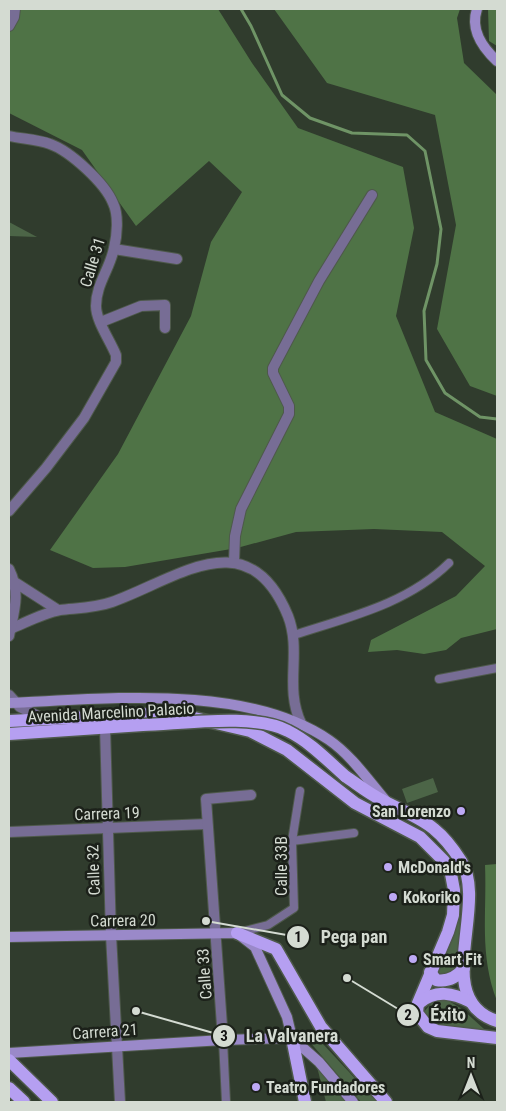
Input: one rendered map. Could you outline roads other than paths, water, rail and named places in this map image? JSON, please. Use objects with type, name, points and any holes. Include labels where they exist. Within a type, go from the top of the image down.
[{"type":"main road","points":[[477,9],[474,18],[477,35],[485,50],[497,61]]},
{"type":"main road","name":"Avenida Marcelino Palacio","points":[[11,700],[167,698],[232,705],[289,718],[301,723],[330,741],[388,803]]},
{"type":"main road","name":"Avenida Marcelino Palacio","points":[[9,720],[173,713],[250,731],[288,750],[355,803],[420,837],[444,860],[454,890],[452,915],[418,1004]]},
{"type":"main road","name":"Avenida Marcelino Palacio","points":[[9,734],[105,726],[242,721],[288,730],[315,749],[345,776],[388,803],[434,828],[462,863],[467,875],[469,890],[464,968],[465,984],[472,1002]]},
{"type":"main road","points":[[237,933],[254,948],[288,1017],[305,1102]]},
{"type":"main road","points":[[237,933],[276,949],[322,1027],[386,1102]]},
{"type":"main road","name":"Carrera 20","points":[[9,937],[237,933]]},
{"type":"main road","points":[[430,972],[436,980],[444,981],[457,976],[464,968]]},
{"type":"main road","points":[[497,1021],[482,1014],[472,1002],[445,993],[433,994],[418,1004],[417,1013],[428,1028],[437,1031],[497,1038]]},
{"type":"main road","points":[[292,1038],[319,1062],[353,1102]]},
{"type":"main road","name":"Carrera 21","points":[[9,1053],[223,1040],[292,1038]]},
{"type":"main road","points":[[9,1060],[52,1102]]},
{"type":"street","points":[[9,26],[14,17],[15,9]]},
{"type":"street","name":"Calle 31","points":[[9,136],[51,144],[72,157],[86,169],[114,203],[116,226],[114,249],[98,287],[96,306],[101,322],[114,349],[116,362],[84,418],[46,468],[9,511]]},
{"type":"street","points":[[234,562],[235,536],[242,509],[289,414],[289,406],[273,373],[273,368],[319,281],[372,195]]},
{"type":"street","points":[[114,249],[177,259]]},
{"type":"street","points":[[101,322],[141,306],[164,305],[165,328]]},
{"type":"street","points":[[9,634],[58,610],[81,609],[111,602],[182,572],[220,561],[234,562],[260,575],[276,592],[294,635],[292,695],[294,708],[301,723]]},
{"type":"street","points":[[294,635],[408,595],[434,578],[449,563]]},
{"type":"street","points":[[9,569],[16,583],[15,613],[9,634]]},
{"type":"street","points":[[16,583],[58,610]]},
{"type":"street","points":[[439,679],[497,668]]},
{"type":"street","points":[[11,700],[42,718]]},
{"type":"street","name":"Calle 32","points":[[105,726],[111,935],[120,1102]]},
{"type":"street","name":"Calle 33B","points":[[237,933],[268,925],[294,908],[292,841],[300,792]]},
{"type":"street","name":"Calle 33","points":[[226,1102],[206,799],[251,795]]},
{"type":"street","name":"Carrera 19","points":[[9,832],[207,824]]},
{"type":"street","points":[[292,841],[354,833]]},
{"type":"waterway","points":[[241,9],[251,26],[282,95],[310,118],[352,133],[407,135],[425,151],[441,229],[437,264],[424,311],[426,360],[445,393],[480,417],[497,419]]},
{"type":"place","name":"San Lorenzo","points":[[461,811]]},
{"type":"place","name":"McDonald's","points":[[388,867]]},
{"type":"place","name":"Kokoriko","points":[[393,897]]},
{"type":"place","name":"Pega pan","points":[[206,921]]},
{"type":"place","name":"Smart Fit","points":[[413,959]]},
{"type":"place","name":"Éxito","points":[[347,978]]},
{"type":"place","name":"La Valvanera","points":[[136,1011]]},
{"type":"place","name":"Teatro Fundadores","points":[[256,1087]]}]
